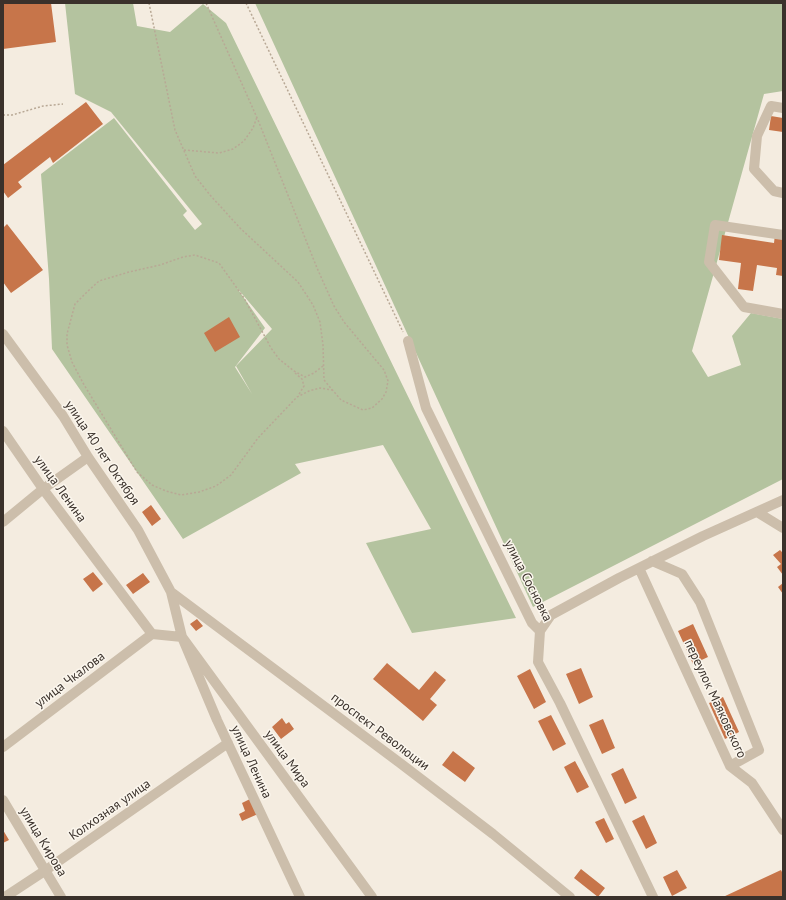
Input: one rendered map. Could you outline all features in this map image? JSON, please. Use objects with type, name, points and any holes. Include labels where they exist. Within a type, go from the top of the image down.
[{"type":"street","points":[[783,108],[770,106],[757,136],[754,169],[774,192],[783,193]]},
{"type":"street","points":[[783,235],[715,224],[709,262],[744,307],[783,314]]},
{"type":"street","name":"улица 40 лет Октября","points":[[5,340],[63,416],[88,457],[138,530],[171,592]]},
{"type":"street","name":"улица Сосновка","points":[[408,341],[426,408],[532,623],[540,632],[538,662],[560,703],[653,897]]},
{"type":"street","name":"улица Ленина","points":[[3,431],[43,489],[152,634]]},
{"type":"street","points":[[3,522],[43,489],[88,457]]},
{"type":"street","points":[[540,632],[551,615],[619,578],[783,500]]},
{"type":"street","points":[[757,512],[783,528]]},
{"type":"street","points":[[652,561],[682,574],[700,602],[759,750],[730,766]]},
{"type":"street","name":"переулок Маяковского","points":[[639,568],[730,766],[752,783],[783,830]]},
{"type":"street","name":"улица Ленина","points":[[171,592],[182,637],[228,743],[300,897]]},
{"type":"street","name":"проспект Революции","points":[[171,592],[412,772],[493,834],[570,897]]},
{"type":"street","points":[[152,634],[182,637]]},
{"type":"street","name":"улица Чкалова","points":[[3,747],[152,634]]},
{"type":"street","name":"улица Мира","points":[[182,637],[372,897]]},
{"type":"street","name":"Колхозная улица","points":[[6,897],[228,743]]},
{"type":"street","name":"улица Кирова","points":[[3,800],[61,897]]},
{"type":"path","points":[[149,3],[175,130],[195,176],[210,196],[240,228],[298,282],[313,305],[320,322],[323,345],[324,380],[341,400],[364,410],[372,408],[382,399],[386,392],[388,381],[384,370],[344,322],[334,306],[317,268],[257,117],[206,3]]},
{"type":"path","points":[[246,3],[408,341]]},
{"type":"path","points":[[3,115],[12,115],[43,106],[63,104]]},
{"type":"path","points":[[183,150],[219,153],[233,149],[244,141],[253,128],[257,117]]},
{"type":"path","points":[[195,256],[219,263],[244,298],[271,348],[280,359],[294,371],[302,378],[304,386],[298,397],[262,434],[230,475],[216,486],[199,492],[181,494],[166,491],[152,485],[137,472],[83,383],[72,362],[67,345],[67,334],[75,304],[99,282],[183,257],[195,256]]},
{"type":"path","points":[[294,371],[305,377],[314,373],[323,366]]},
{"type":"path","points":[[298,397],[309,391],[320,388],[332,390]]},
{"type":"green space","points":[[65,3],[133,3],[137,26],[170,32],[203,4],[226,23],[516,618],[412,633],[366,543],[431,529],[383,445],[295,464],[301,473],[183,539],[52,349],[49,279],[41,174],[114,118],[187,211],[183,215],[195,230],[202,224],[111,112],[75,94]],"holes":[[[237,288],[272,329],[236,366],[252,394],[235,367],[265,328]]]},
{"type":"green space","points":[[255,3],[783,3],[783,91],[764,94],[692,351],[708,377],[741,365],[732,336],[751,313],[783,319],[783,479],[533,607]]},
{"type":"building","points":[[3,3],[51,3],[56,42],[3,49]]},
{"type":"building","points":[[86,102],[103,124],[53,163],[50,157],[18,182],[22,187],[8,198],[3,191],[3,165]]},
{"type":"building","points":[[771,116],[783,118],[783,132],[769,130]]},
{"type":"building","points":[[7,224],[43,270],[11,293],[3,282],[3,228]]},
{"type":"building","points":[[775,234],[783,235],[783,276],[776,275],[777,268],[757,265],[753,291],[738,289],[741,263],[719,260],[722,235],[774,243]]},
{"type":"building","points":[[229,317],[240,337],[215,352],[204,333]]},
{"type":"building","points":[[151,505],[161,519],[152,526],[142,512]]},
{"type":"building","points":[[780,550],[783,553],[783,575],[777,567],[781,564],[773,555]]},
{"type":"building","points":[[93,572],[103,584],[93,592],[83,579]]},
{"type":"building","points":[[143,573],[150,582],[133,594],[126,585]]},
{"type":"building","points":[[783,583],[783,594],[778,587]]},
{"type":"building","points":[[197,619],[203,626],[196,631],[190,624]]},
{"type":"building","points":[[693,624],[708,657],[693,664],[678,631]]},
{"type":"building","points":[[387,663],[419,690],[435,671],[446,680],[430,699],[437,705],[423,721],[373,679]]},
{"type":"building","points":[[581,668],[593,697],[579,704],[566,674]]},
{"type":"building","points":[[530,669],[546,702],[534,709],[517,676]]},
{"type":"building","points":[[723,697],[739,732],[725,739],[709,703]]},
{"type":"building","points":[[551,715],[566,744],[553,751],[538,721]]},
{"type":"building","points":[[282,718],[286,724],[289,722],[294,729],[281,739],[272,727]]},
{"type":"building","points":[[603,719],[615,748],[602,754],[589,725]]},
{"type":"building","points":[[453,751],[475,768],[465,782],[442,765]]},
{"type":"building","points":[[575,761],[589,787],[577,793],[564,767]]},
{"type":"building","points":[[623,768],[637,798],[625,804],[611,774]]},
{"type":"building","points":[[250,799],[258,814],[242,821],[239,814],[245,811],[242,803]]},
{"type":"building","points":[[644,815],[657,843],[646,849],[632,821]]},
{"type":"building","points":[[604,818],[614,839],[606,843],[595,822]]},
{"type":"building","points":[[3,830],[9,840],[3,843]]},
{"type":"building","points":[[581,869],[605,888],[598,897],[574,878]]},
{"type":"building","points":[[677,870],[687,888],[672,896],[663,877]]},
{"type":"building","points":[[781,870],[783,874],[783,897],[723,897]]}]
